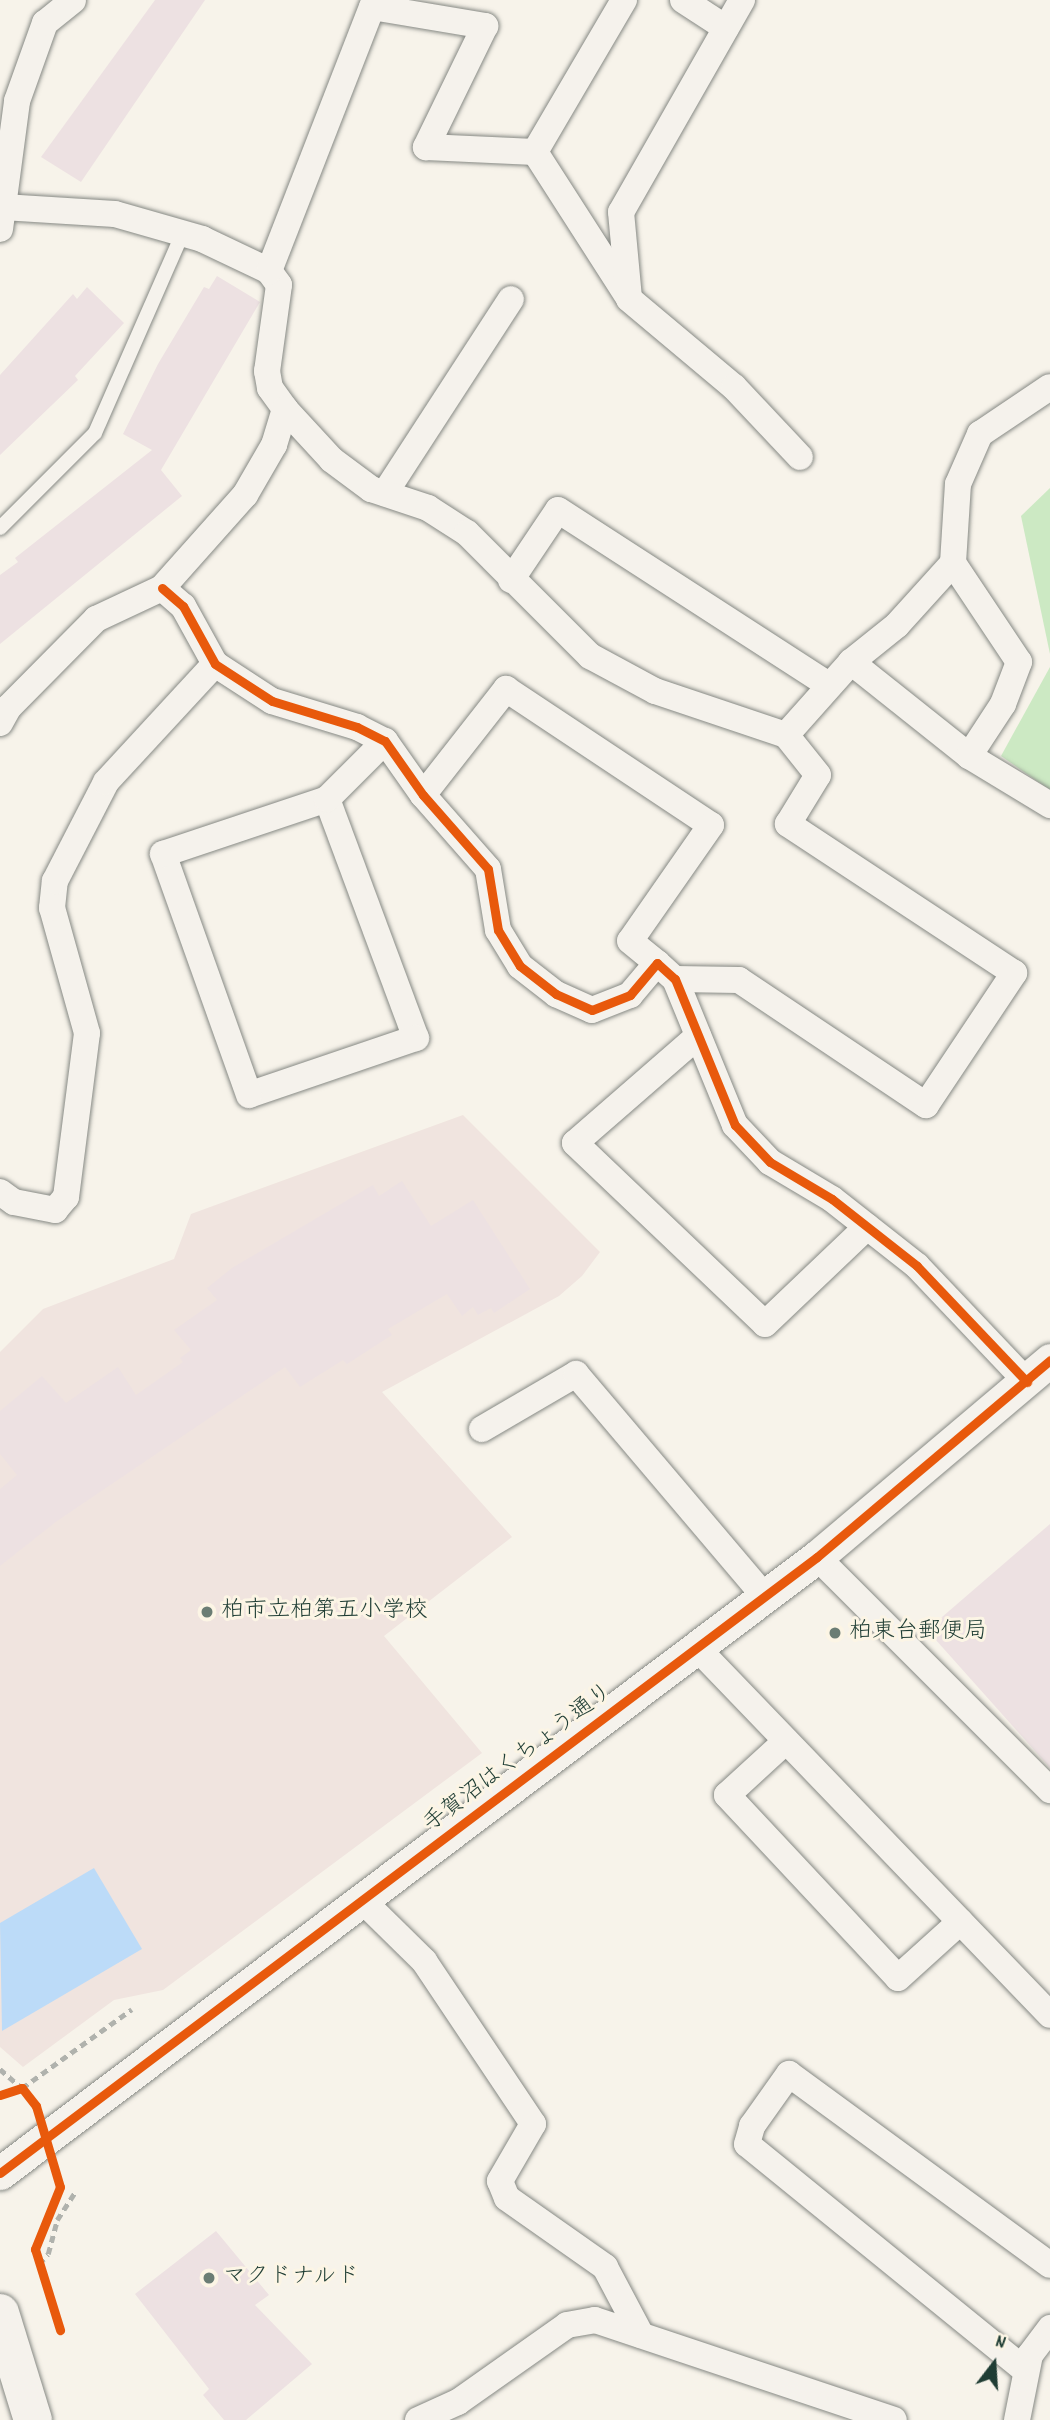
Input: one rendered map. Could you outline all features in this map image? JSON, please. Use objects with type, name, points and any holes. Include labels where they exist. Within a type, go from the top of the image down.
[{"type":"highway","points":[[0,2313],[33,2420]]},
{"type":"street","points":[[73,0],[45,23],[17,102],[1,218],[115,214],[183,233],[269,271],[279,285],[267,371],[270,388],[285,409],[332,460],[371,489],[428,508],[467,533],[511,580],[590,656],[655,691],[786,735],[818,775],[788,824],[1014,973],[926,1105],[739,980],[666,971],[630,995],[592,1010],[556,993],[520,966],[498,930],[488,869],[423,795],[385,741],[357,727],[272,701],[215,664],[188,614],[162,588]]},
{"type":"street","points":[[535,152],[625,0]]},
{"type":"street","points":[[683,0],[726,28]]},
{"type":"street","points":[[629,299],[621,212],[743,0]]},
{"type":"street","points":[[269,271],[372,7],[434,8],[485,26],[426,146],[535,152]]},
{"type":"street","points":[[535,152],[629,299],[734,387],[800,457]]},
{"type":"street","points":[[385,493],[511,299]]},
{"type":"street","points":[[969,756],[1003,704],[1019,662],[953,563],[958,484],[980,435],[1050,387]]},
{"type":"street","points":[[0,723],[9,707],[96,619],[162,588],[245,495],[274,446],[285,409]]},
{"type":"street","points":[[511,580],[558,510],[828,685]]},
{"type":"street","points":[[786,735],[828,685],[851,662],[897,625],[953,563]]},
{"type":"street","points":[[851,662],[969,756],[1050,805]]},
{"type":"street","points":[[0,1192],[14,1202],[55,1209],[65,1198],[87,1033],[52,908],[55,881],[107,782],[215,664]]},
{"type":"street","points":[[423,795],[506,689],[710,825],[630,941],[666,971],[698,1036],[735,1125],[770,1162],[867,1227],[918,1266],[1039,1371]]},
{"type":"street","points":[[327,799],[416,1038],[248,1095],[163,854],[327,799],[385,741]]},
{"type":"street","points":[[698,1036],[575,1143],[765,1324],[867,1227]]},
{"type":"street","name":"手賀沼はくちょう通り","points":[[0,2173],[817,1557],[1039,1371]]},
{"type":"street","points":[[482,1429],[576,1374],[765,1597]]},
{"type":"street","points":[[817,1557],[1050,1790]]},
{"type":"street","points":[[697,1648],[1050,2015]]},
{"type":"street","points":[[786,1741],[727,1796],[898,1978],[960,1922]]},
{"type":"street","points":[[363,1901],[424,1961],[533,2124],[500,2181],[507,2198],[604,2267],[641,2335]]},
{"type":"street","points":[[1025,2370],[747,2144],[752,2126],[789,2074],[1050,2265]]},
{"type":"street","points":[[418,2420],[458,2402],[567,2325],[595,2320],[894,2420]]},
{"type":"street","points":[[1017,2420],[1030,2355],[1050,2328]]},
{"type":"lane","points":[[0,528],[95,433],[183,233]]},
{"type":"path","points":[[11,2091],[22,2088],[132,2010]]},
{"type":"path","points":[[0,2069],[29,2097]]},
{"type":"path","points":[[39,2264],[48,2254],[57,2220],[75,2192]]},
{"type":"path","points":[[35,2249],[43,2277]]},
{"type":"shaded area","name":"柏市立柏第五小学校","points":[[463,1115],[600,1252],[582,1276],[559,1296],[382,1392],[512,1537],[384,1636],[482,1753],[163,1990],[114,2000],[23,2067],[0,2047],[0,1352],[43,1309],[174,1259],[191,1214]]},
{"type":"green space","points":[[1050,488],[1050,654],[1021,516]]},
{"type":"green space","points":[[1050,667],[1050,790],[1001,756]]},
{"type":"water","points":[[94,1868],[142,1949],[2,2031],[0,1923]]},
{"type":"building","points":[[155,0],[205,0],[81,182],[41,157]]},
{"type":"building","points":[[217,276],[260,302],[161,470],[182,496],[0,644],[0,575],[18,562],[15,558],[152,450],[123,434],[158,364],[204,287],[209,289]]},
{"type":"building","points":[[87,287],[124,323],[75,376],[78,380],[0,455],[0,375],[73,294],[77,299]]},
{"type":"building","points":[[402,1181],[431,1226],[473,1200],[530,1289],[494,1313],[491,1308],[478,1315],[473,1307],[462,1316],[447,1294],[388,1329],[392,1335],[347,1364],[343,1360],[300,1387],[285,1367],[57,1521],[0,1566],[0,1489],[17,1475],[0,1454],[0,1411],[42,1376],[66,1403],[118,1367],[136,1395],[183,1362],[180,1358],[191,1350],[174,1330],[217,1300],[207,1288],[232,1268],[373,1185],[379,1196]]},
{"type":"building","points":[[1050,1524],[1050,1768],[927,1630]]},
{"type":"building","points":[[216,2231],[269,2295],[255,2305],[312,2364],[246,2420],[224,2420],[203,2395],[209,2389],[135,2294]]},
{"type":"cycle path","points":[[162,588],[183,606],[215,664],[272,701],[357,727],[385,741],[423,795],[488,869],[498,930],[520,966],[556,994],[592,1010],[630,995],[657,963],[675,979],[735,1125],[770,1162],[832,1199],[917,1266],[1027,1382]]},
{"type":"cycle path","points":[[0,2173],[817,1557],[1050,1360]]},
{"type":"cycle path","points":[[0,2095],[22,2088],[36,2106],[60,2187],[35,2249],[60,2330]]},
{"type":"place","name":"柏市立柏第五小学校","points":[[207,1612]]},
{"type":"place","name":"柏東台郵便局","points":[[835,1633]]},
{"type":"place","name":"マクドナルド","points":[[209,2278]]}]
